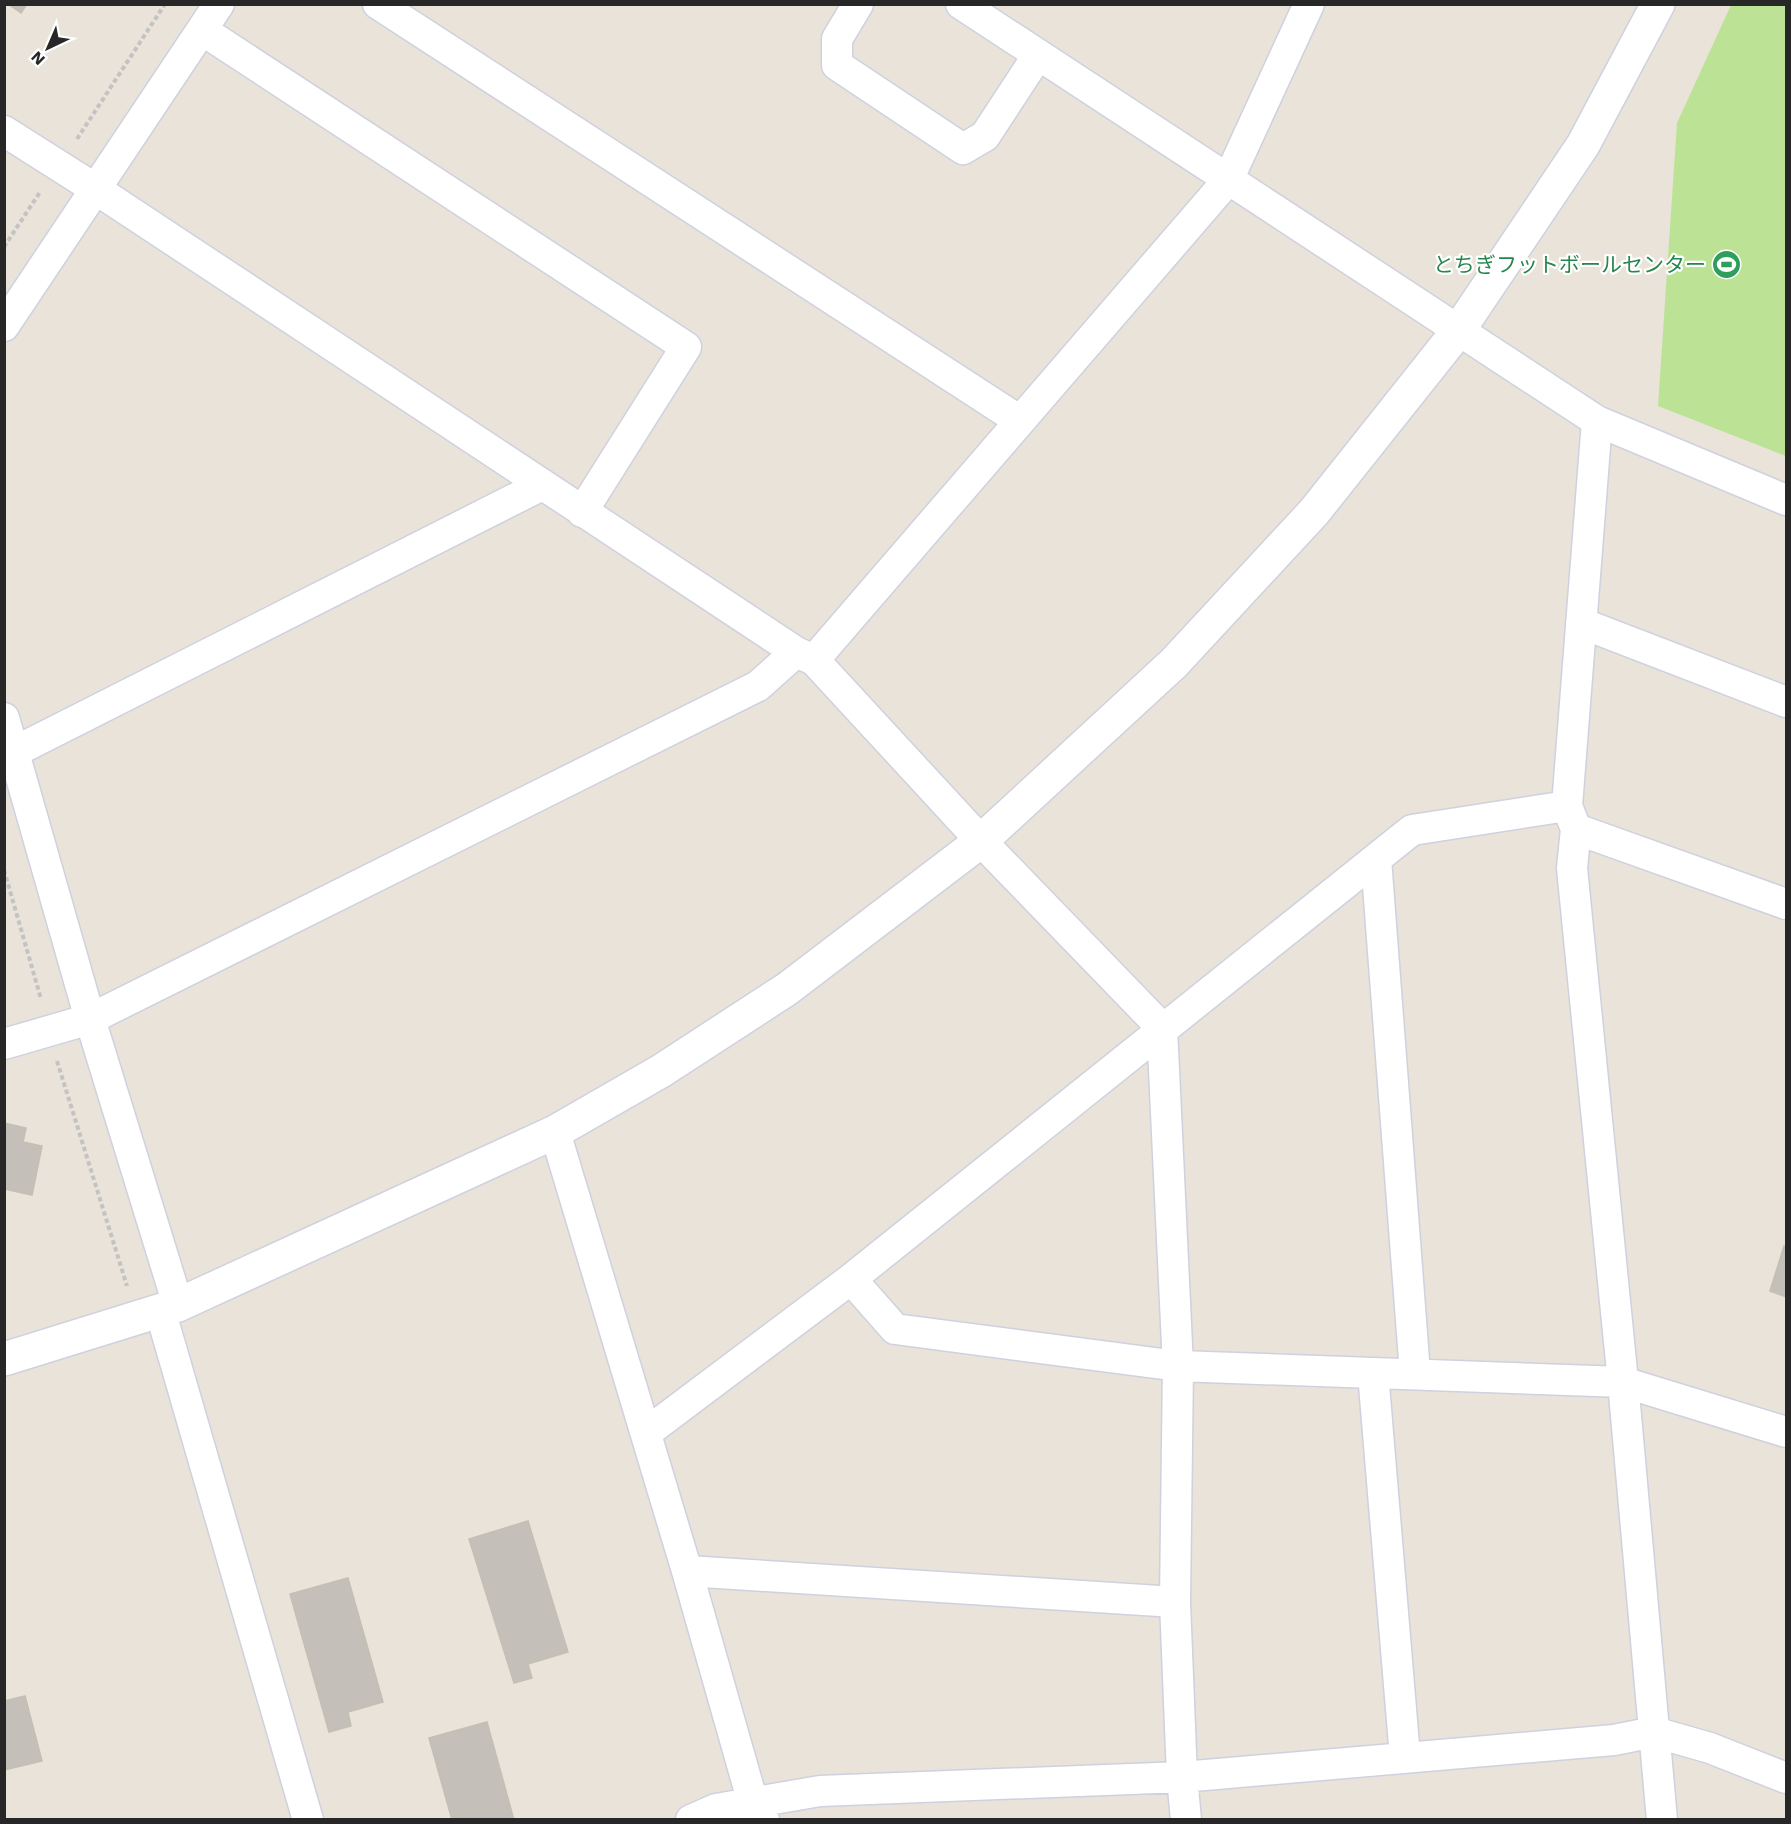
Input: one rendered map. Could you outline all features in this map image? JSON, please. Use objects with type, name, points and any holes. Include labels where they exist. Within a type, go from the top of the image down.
[{"type":"street","points":[[4,326],[97,190],[219,4]]},
{"type":"street","points":[[378,4],[1020,421]]},
{"type":"street","points":[[858,4],[837,39],[837,64],[963,149],[985,136],[1038,55]]},
{"type":"street","points":[[961,4],[1598,421],[1786,500]]},
{"type":"street","points":[[4,1044],[90,1019],[758,686],[805,656],[1020,421],[1228,180],[1310,4]]},
{"type":"street","points":[[4,1359],[169,1308],[555,1132],[661,1071],[787,989],[981,841],[1174,663],[1314,512],[1458,331],[1583,145],[1658,4]]},
{"type":"street","points":[[202,30],[686,347],[582,512]]},
{"type":"street","points":[[4,131],[97,190],[582,512],[805,656],[1162,1028],[1178,1366],[1175,1602],[1182,1777],[1186,1820]]},
{"type":"street","points":[[1598,421],[1581,622],[1571,817],[1572,868],[1623,1382],[1662,1820]]},
{"type":"street","points":[[14,752],[542,485]]},
{"type":"street","points":[[1581,622],[1786,702]]},
{"type":"street","points":[[4,718],[90,1019],[308,1820]]},
{"type":"street","points":[[646,1433],[851,1279],[1412,830],[1571,817],[1786,904]]},
{"type":"street","points":[[1376,859],[1415,1373]]},
{"type":"street","points":[[555,1132],[759,1811]]},
{"type":"street","points":[[851,1279],[895,1329],[1178,1366],[1623,1382],[1786,1432]]},
{"type":"street","points":[[1373,1373],[1405,1757]]},
{"type":"street","points":[[687,1572],[1175,1602]]},
{"type":"street","points":[[691,1820],[716,1809],[759,1811],[820,1791],[1182,1777],[1614,1740],[1654,1732],[1710,1748],[1786,1778]]},
{"type":"path","points":[[4,247],[57,164],[85,129],[165,4]]},
{"type":"green space","name":"とちぎフットボールセンター","points":[[1731,5],[1786,5],[1786,456],[1658,406],[1677,123]]},
{"type":"building","points":[[8,4],[27,4],[21,13]]},
{"type":"building","points":[[4,1123],[26,1128],[23,1142],[42,1146],[32,1195],[4,1189]]},
{"type":"building","points":[[1784,1246],[1786,1246],[1786,1297],[1770,1291]]},
{"type":"building","points":[[528,1521],[568,1652],[528,1664],[532,1678],[514,1683],[469,1539]]},
{"type":"building","points":[[348,1578],[383,1702],[348,1712],[351,1726],[329,1732],[290,1594]]},
{"type":"building","points":[[25,1696],[42,1761],[4,1770],[4,1701]]},
{"type":"building","points":[[487,1722],[514,1820],[452,1820],[429,1738]]},
{"type":"place","name":"とちぎフットボールセンター","points":[[1727,264]]}]
